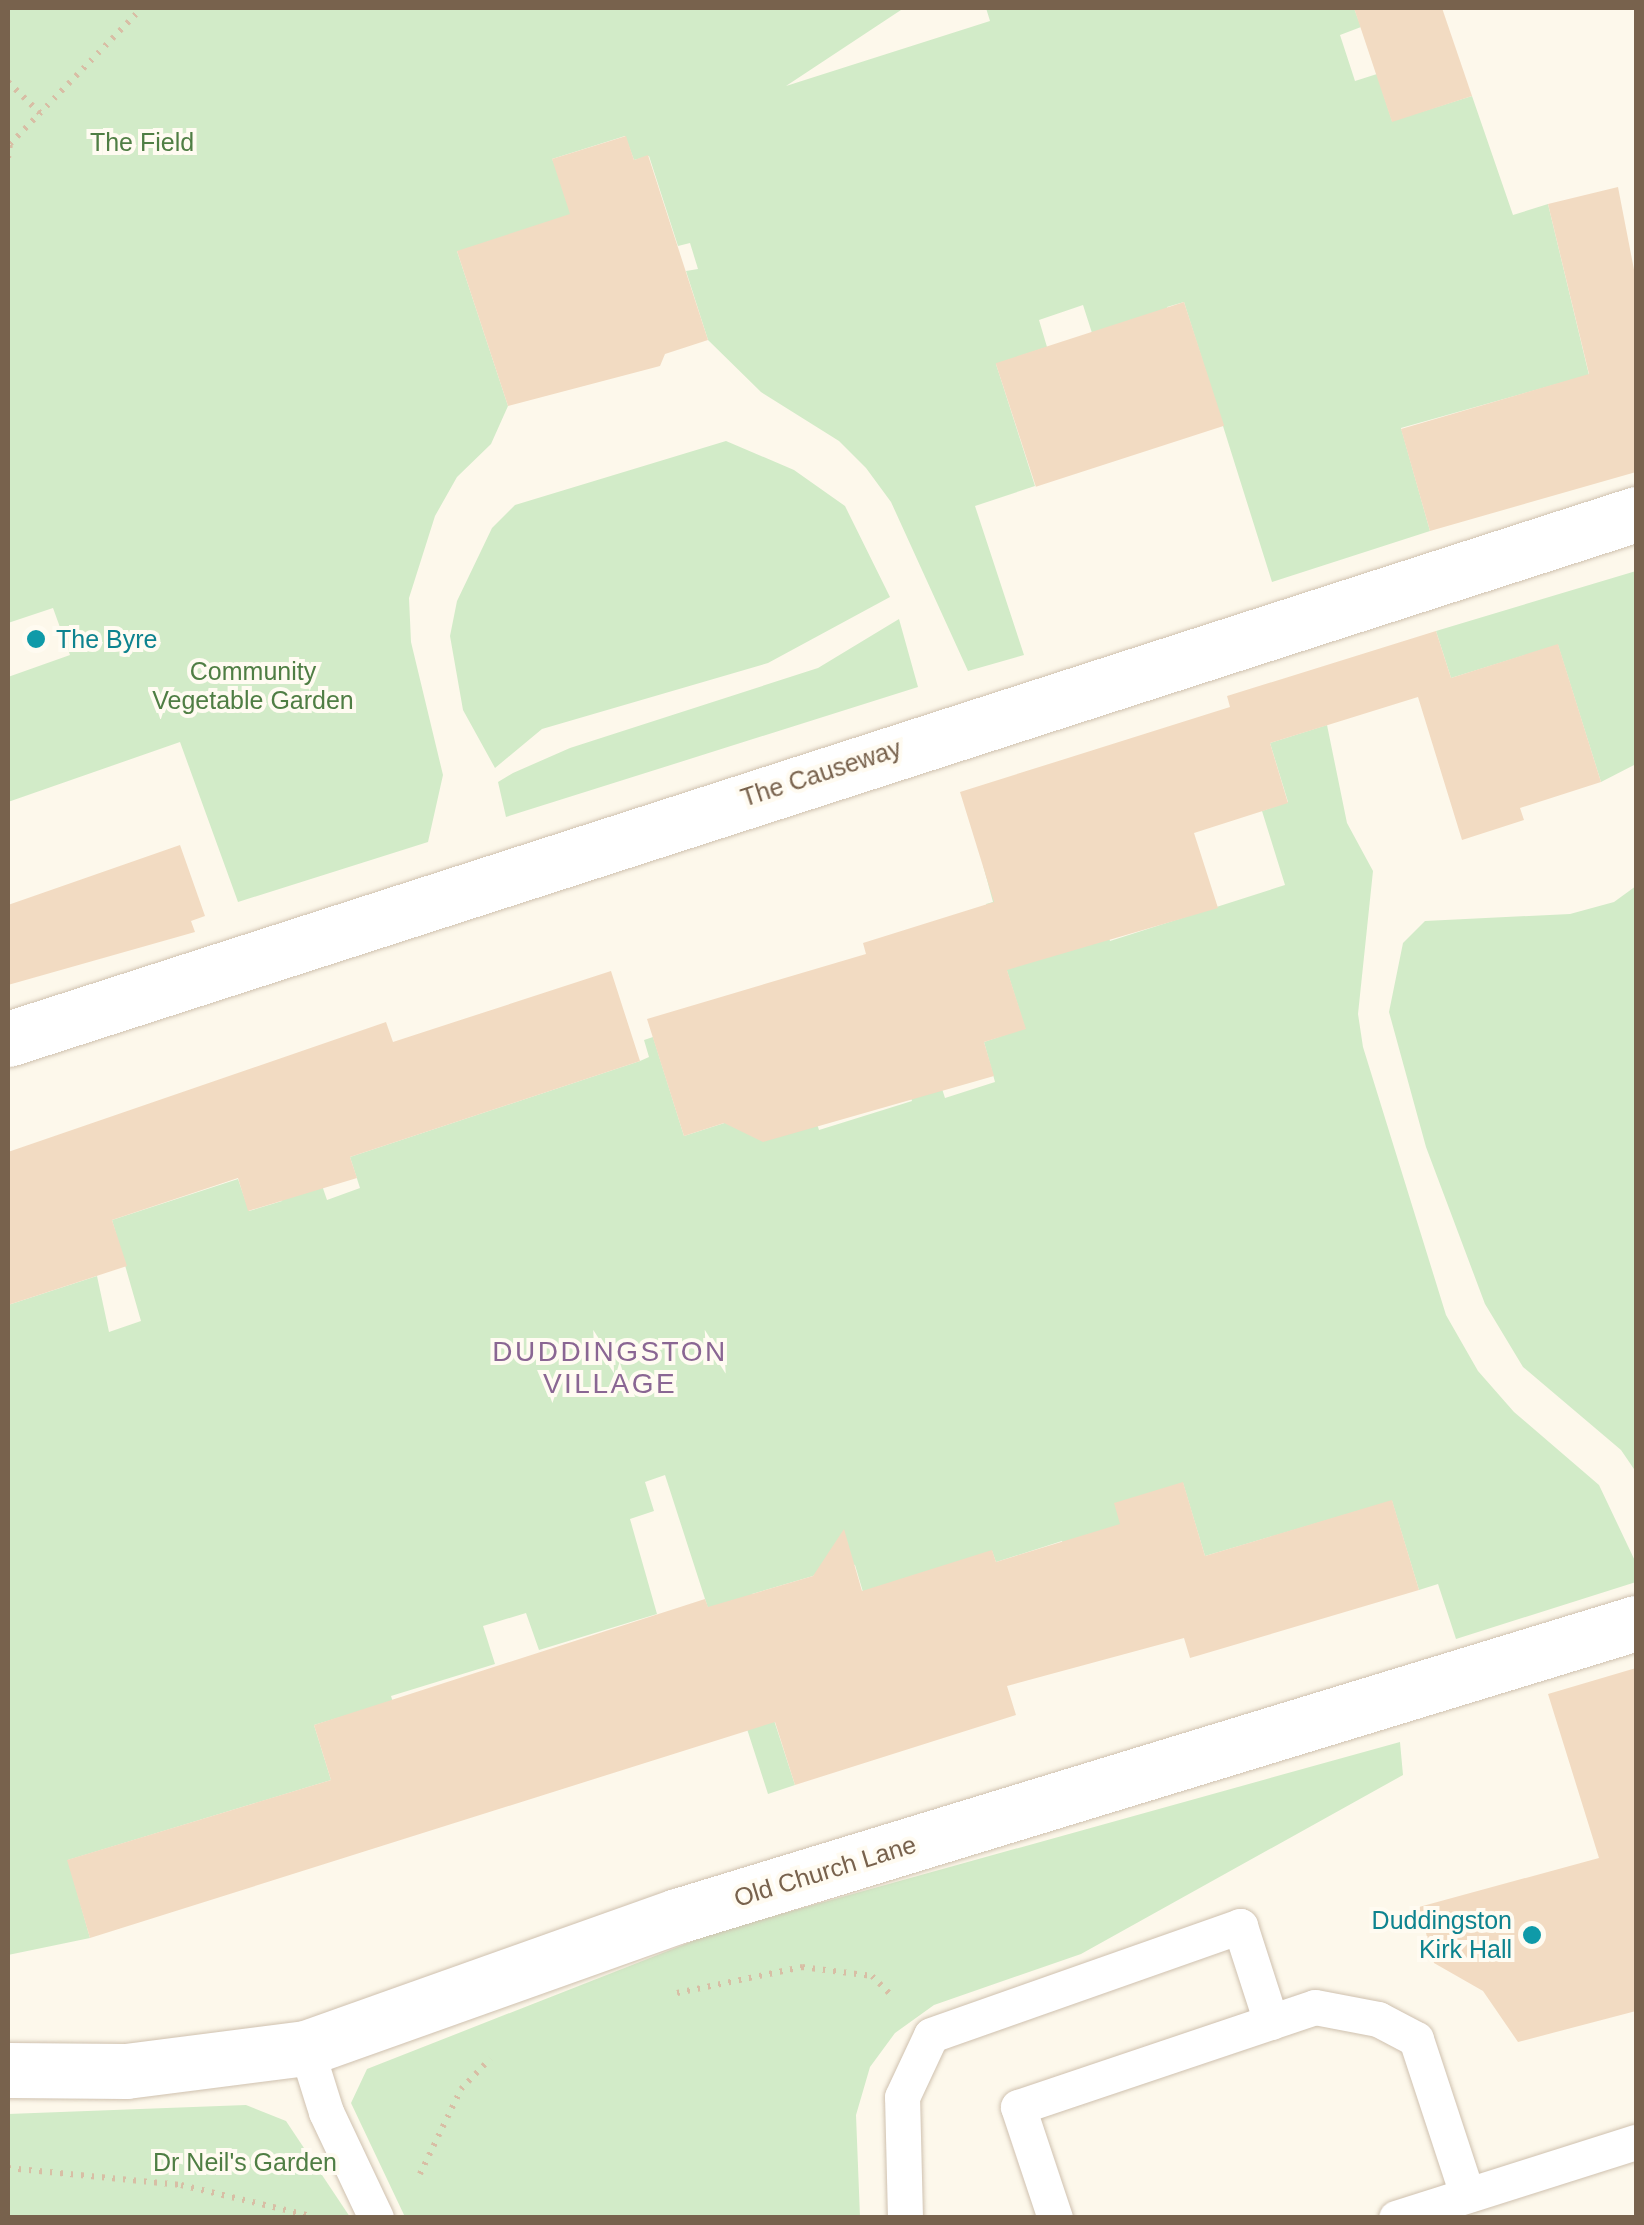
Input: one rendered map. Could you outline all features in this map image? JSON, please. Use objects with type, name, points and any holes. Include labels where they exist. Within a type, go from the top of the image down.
[{"type":"street","name":"The Causeway","points":[[8,1039],[1636,514]]},
{"type":"street","name":"Old Church Lane","points":[[8,2070],[126,2071],[306,2048],[677,1916],[1636,1623]]},
{"type":"lane","points":[[904,2218],[902,2097],[931,2035],[1240,1926],[1271,2022]]},
{"type":"lane","points":[[1054,2218],[1018,2107],[1315,2007],[1378,2019],[1416,2039],[1467,2194]]},
{"type":"lane","points":[[306,2048],[326,2112],[372,2210]]},
{"type":"lane","points":[[1396,2218],[1636,2142]]},
{"type":"path","points":[[8,158],[9,142],[142,8]]},
{"type":"path","points":[[8,82],[41,114]]},
{"type":"path","points":[[660,1996],[802,1967],[872,1976],[931,2035]]},
{"type":"path","points":[[372,2210],[428,2167],[461,2089],[496,2052]]},
{"type":"path","points":[[8,2168],[108,2174],[327,2218]]},
{"type":"green space","points":[[8,8],[904,8],[786,86],[990,21],[986,8],[1354,8],[1361,27],[1340,35],[1355,81],[1377,74],[1392,121],[1472,96],[1513,215],[1548,204],[1589,375],[1401,428],[1430,531],[1272,582],[1184,302],[1167,307],[1171,321],[1092,333],[1083,305],[1039,320],[1047,347],[996,364],[1035,486],[975,506],[1024,655],[968,671],[891,502],[866,468],[839,441],[761,392],[708,340],[686,271],[698,269],[690,243],[678,246],[649,156],[634,160],[625,136],[552,159],[602,253],[457,251],[508,406],[491,444],[457,477],[435,516],[409,598],[411,642],[443,775],[428,842],[238,902],[180,742],[8,802],[8,677],[70,655],[53,608],[8,623]]},
{"type":"green space","points":[[726,441],[794,470],[845,506],[890,597],[768,663],[542,729],[495,768],[463,710],[450,636],[457,601],[492,528],[515,505]]},
{"type":"green space","points":[[1636,571],[1636,764],[1601,782],[1558,645],[1451,678],[1436,631]]},
{"type":"green space","points":[[899,619],[918,687],[506,817],[498,782],[513,773],[570,748],[818,668]]},
{"type":"green space","points":[[1327,725],[1347,823],[1373,871],[1358,1014],[1363,1047],[1446,1315],[1478,1371],[1514,1412],[1599,1485],[1636,1563],[1636,1582],[1456,1639],[1438,1584],[1419,1590],[1392,1501],[1205,1556],[1183,1483],[1134,1573],[1072,1568],[1062,1541],[996,1562],[992,1551],[868,1609],[855,1565],[834,1560],[813,1576],[752,1594],[788,1709],[772,1714],[795,1785],[768,1794],[665,1475],[645,1482],[654,1511],[630,1519],[657,1614],[539,1650],[526,1613],[483,1626],[495,1664],[391,1696],[432,1828],[374,1707],[314,1725],[331,1780],[68,1860],[90,1938],[8,1955],[8,1305],[97,1276],[109,1332],[141,1321],[112,1220],[238,1179],[249,1211],[282,1201],[293,1101],[327,1200],[360,1188],[350,1157],[640,1061],[649,1057],[644,1040],[653,1037],[684,1136],[808,1096],[819,1130],[912,1101],[902,1068],[932,1058],[945,1098],[995,1082],[984,1042],[1025,1028],[986,904],[993,902],[983,865],[1093,889],[1110,941],[1285,885],[1262,811],[1288,802],[1270,743]]},
{"type":"green space","points":[[1636,886],[1636,1472],[1621,1450],[1523,1367],[1485,1304],[1426,1147],[1389,1012],[1403,943],[1425,921],[1570,914],[1614,902]]},
{"type":"green space","points":[[1400,1742],[1403,1775],[1081,1954],[934,2005],[895,2033],[870,2067],[856,2115],[860,2217],[405,2217],[351,2103],[367,2069],[716,1932]]},
{"type":"green space","name":"Dr Neil's Garden","points":[[246,2105],[286,2121],[350,2217],[8,2217],[8,2114]]},
{"type":"building","points":[[1354,8],[1442,8],[1472,96],[1392,122]]},
{"type":"building","points":[[626,136],[634,160],[648,155],[708,340],[665,354],[660,366],[508,406],[457,251],[570,214],[552,159]]},
{"type":"building","points":[[1618,187],[1636,280],[1636,472],[1430,531],[1401,429],[1589,374],[1548,204]]},
{"type":"building","points":[[1184,302],[1224,426],[1036,487],[996,363]]},
{"type":"building","points":[[1436,631],[1451,678],[1558,644],[1601,782],[1520,808],[1524,820],[1462,840],[1418,697],[1270,743],[1288,803],[1194,833],[1218,908],[1007,970],[1026,1029],[984,1042],[994,1076],[763,1142],[724,1123],[684,1136],[647,1019],[866,954],[863,943],[994,902],[960,792],[1230,707],[1227,696]]},
{"type":"building","points":[[180,845],[205,916],[191,921],[195,932],[8,985],[8,905]]},
{"type":"building","points":[[611,971],[640,1061],[350,1157],[357,1178],[248,1211],[238,1178],[112,1220],[127,1266],[8,1305],[8,1152],[386,1022],[393,1042]]},
{"type":"building","points":[[1183,1482],[1205,1556],[1392,1500],[1419,1590],[1190,1658],[1184,1638],[1007,1686],[1016,1715],[795,1785],[775,1722],[90,1938],[67,1860],[331,1780],[314,1725],[705,1599],[708,1607],[813,1576],[844,1529],[862,1591],[992,1550],[996,1562],[1120,1524],[1114,1503]]},
{"type":"building","name":"Duddingston Kirk Hall","points":[[1636,1668],[1636,2011],[1518,2042],[1483,1991],[1434,1963],[1419,1907],[1599,1858],[1548,1694]]},
{"type":"place","name":"The Byre","points":[[36,639]]},
{"type":"place","name":"Duddingston Kirk Hall","points":[[1532,1935]]},
{"type":"district","name":"DUDDINGSTON VILLAGE","points":[[610,1368]]},
{"type":"park label","name":"The Field","points":[[142,142]]},
{"type":"park label","name":"Community Vegetable Garden","points":[[253,686]]}]
